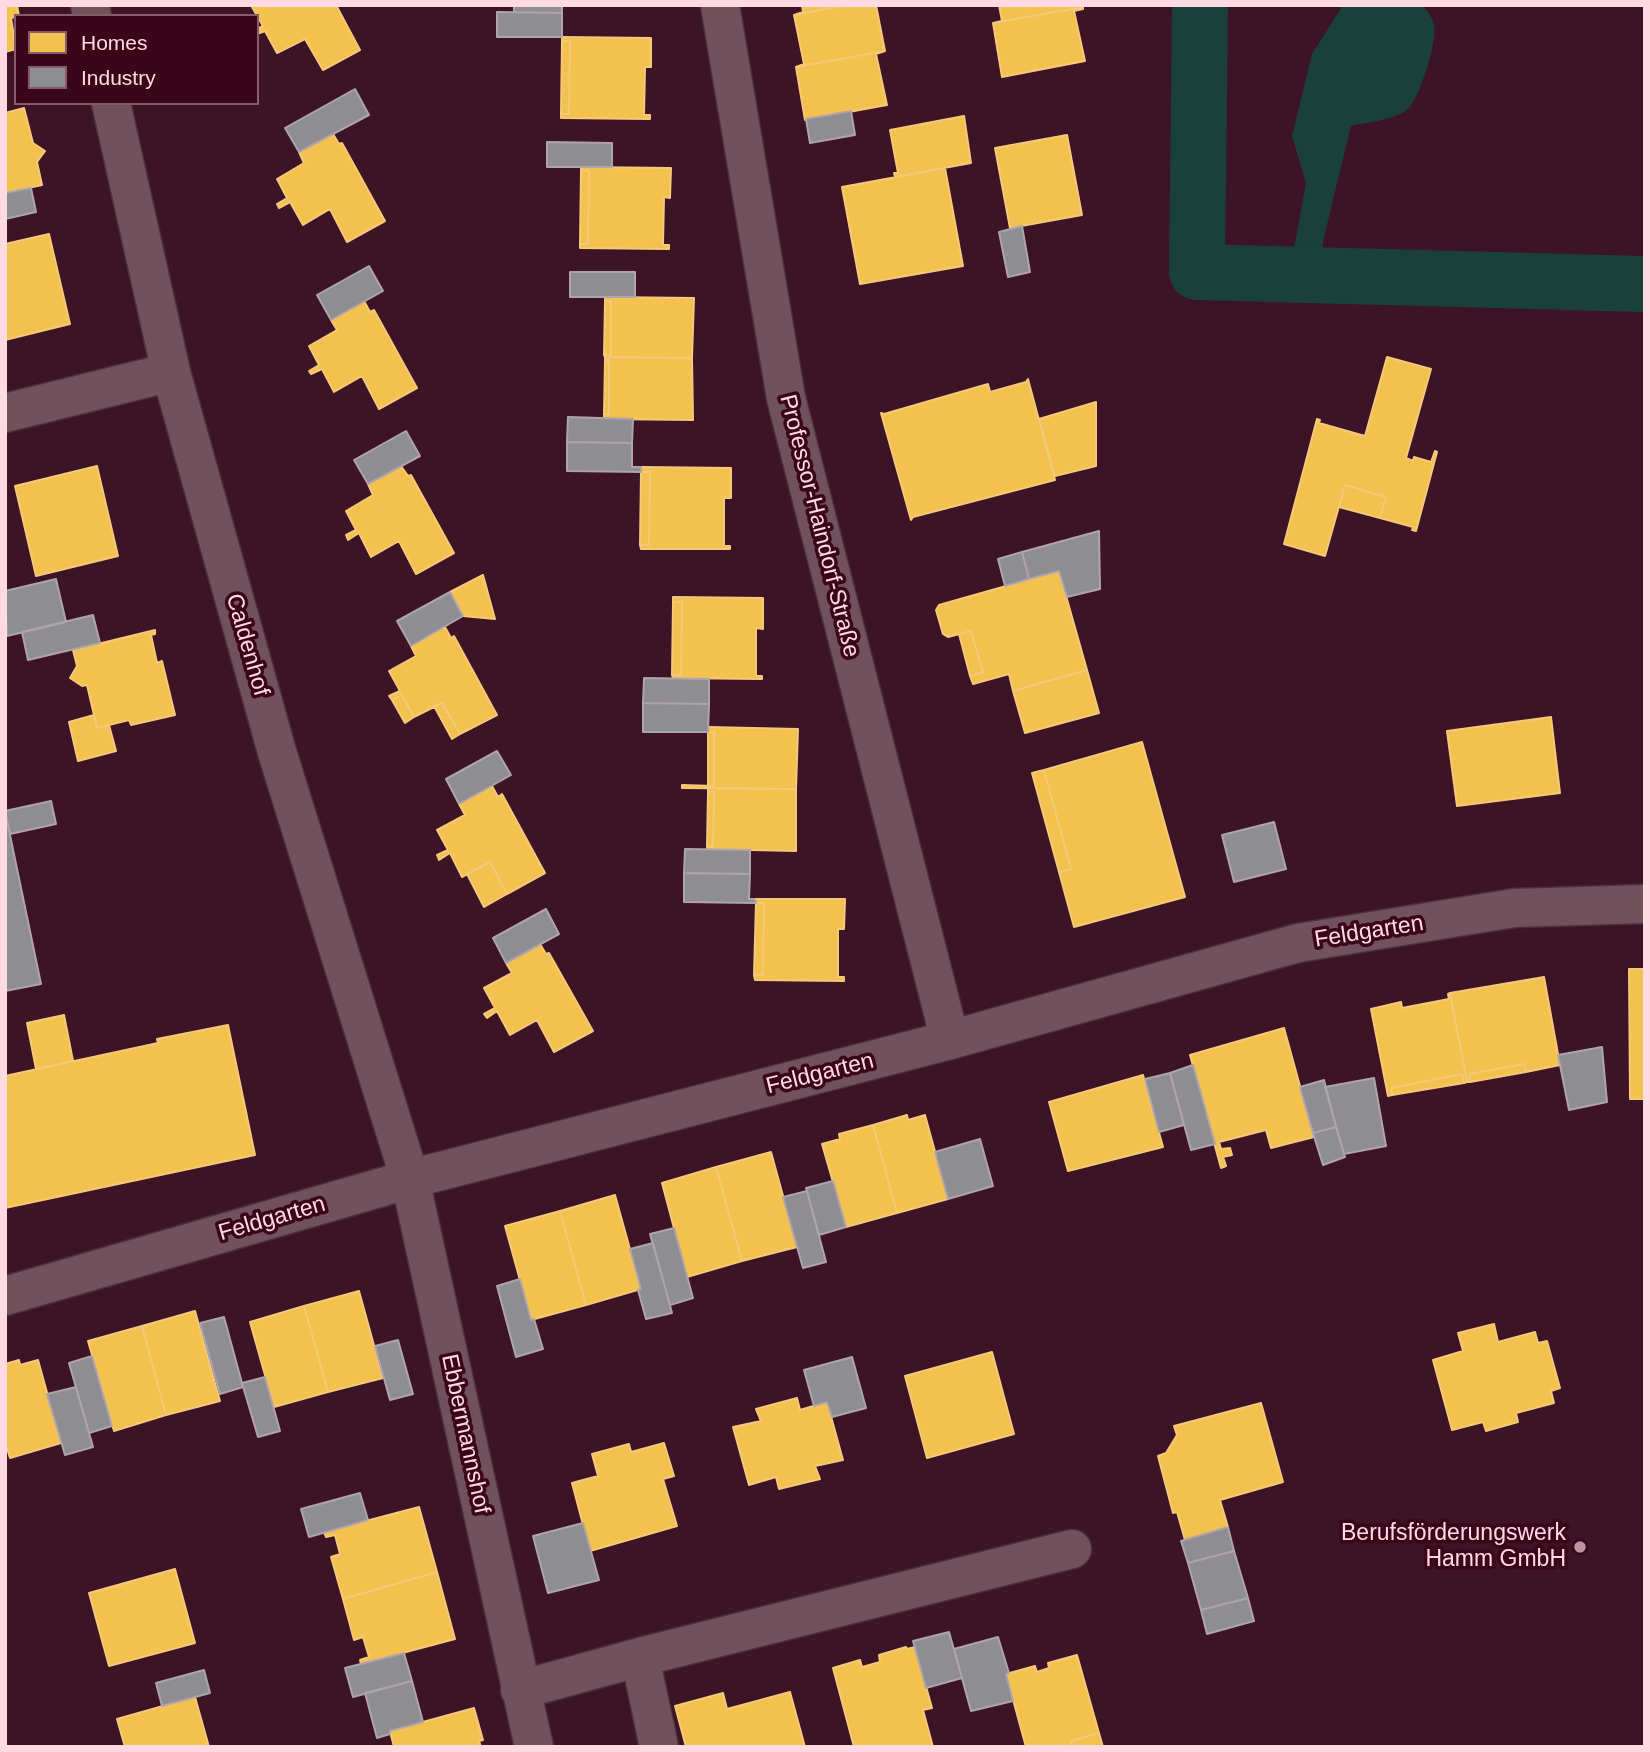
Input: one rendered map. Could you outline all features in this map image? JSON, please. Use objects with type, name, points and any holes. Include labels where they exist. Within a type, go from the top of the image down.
[{"type":"street","name":"Professor-Haindorf-Straße","points":[[720,5],[786,398],[950,1040]]},
{"type":"street","name":"Caldenhof","points":[[111,105],[171,372],[277,752],[410,1179]]},
{"type":"street","points":[[5,413],[171,372]]},
{"type":"street","name":"Feldgarten","points":[[5,1296],[410,1179],[950,1040],[1298,943],[1514,908],[1645,904]]},
{"type":"street","name":"Ebbermannshof","points":[[410,1179],[534,1747]]},
{"type":"street","points":[[520,1690],[640,1657],[1072,1549]]},
{"type":"street","points":[[640,1657],[659,1747]]},
{"type":"shaded area","points":[[1343,5],[1422,5],[1434,24],[1431,54],[1418,92],[1409,108],[1390,118],[1351,126],[1324,237],[1319,272],[1277,272],[1294,248],[1306,183],[1292,136],[1312,54]]},
{"type":"building: Homes","points":[[5,5],[17,5],[19,14],[14,14],[11,18],[14,50],[5,52]]},
{"type":"building: Homes","points":[[336,5],[360,50],[323,70],[305,39],[277,53],[265,31],[259,33],[259,28],[263,26],[259,14],[252,7]]},
{"type":"building: Homes","points":[[802,5],[847,5],[794,15],[803,12]]},
{"type":"building: Homes","points":[[847,5],[876,5],[885,51],[796,67],[804,64],[794,15]]},
{"type":"building: Homes","points":[[999,5],[1083,7],[993,23],[1002,21]]},
{"type":"building: Homes","points":[[1083,7],[1074,11],[1085,61],[1002,77],[993,23]]},
{"type":"building: Homes","points":[[562,37],[651,38],[651,67],[645,67],[644,115],[650,115],[650,119],[561,118],[561,114],[569,114],[570,41],[562,41]]},
{"type":"building: Homes","points":[[562,41],[570,41],[569,114],[561,114]]},
{"type":"building: Homes","points":[[885,51],[876,54],[887,105],[805,120],[796,67]]},
{"type":"building: Homes","points":[[24,108],[33,143],[45,151],[37,162],[42,185],[5,193],[5,113]]},
{"type":"building: Homes","points":[[964,116],[971,163],[895,177],[894,173],[898,173],[890,130]]},
{"type":"building: Homes","points":[[333,134],[339,144],[342,143],[385,221],[347,242],[330,209],[303,225],[290,202],[279,208],[277,204],[287,198],[277,179],[304,163],[299,152]]},
{"type":"building: Homes","points":[[1067,135],[1082,215],[1010,228],[995,148]]},
{"type":"building: Homes","points":[[581,167],[671,168],[670,198],[664,197],[663,245],[669,245],[669,249],[580,248],[580,244],[588,244],[589,171],[581,171]]},
{"type":"building: Homes","points":[[945,168],[963,266],[860,284],[842,187]]},
{"type":"building: Homes","points":[[581,171],[589,171],[588,244],[580,244]]},
{"type":"building: Homes","points":[[49,234],[70,324],[5,340],[5,244]]},
{"type":"building: Homes","points":[[605,297],[694,298],[692,358],[605,357],[604,355],[611,355],[611,301],[605,301]]},
{"type":"building: Homes","points":[[364,301],[370,312],[374,310],[417,388],[379,409],[362,376],[334,392],[322,369],[311,374],[309,371],[319,365],[309,346],[337,330],[331,320]]},
{"type":"building: Homes","points":[[605,301],[611,301],[611,355],[604,355]]},
{"type":"building: Homes","points":[[605,357],[692,358],[693,420],[604,419],[604,414],[609,414],[609,360],[605,360]]},
{"type":"building: Homes","points":[[1387,357],[1431,369],[1406,458],[1413,461],[1414,457],[1431,462],[1435,451],[1437,452],[1416,531],[1412,530],[1413,527],[1380,518],[1386,497],[1345,485],[1325,556],[1284,544],[1317,419],[1320,420],[1319,423],[1365,436]]},
{"type":"building: Homes","points":[[605,360],[609,360],[609,414],[604,414]]},
{"type":"building: Homes","points":[[1028,379],[1055,480],[913,517],[911,520],[881,413],[988,384],[990,392],[1026,382]]},
{"type":"building: Homes","points":[[1096,402],[1096,466],[1055,476],[1039,419]]},
{"type":"building: Homes","points":[[97,466],[118,556],[36,576],[15,486]]},
{"type":"building: Homes","points":[[401,466],[408,476],[411,475],[454,553],[416,574],[399,541],[371,557],[359,533],[348,540],[346,535],[356,530],[346,511],[373,495],[368,484]]},
{"type":"building: Homes","points":[[641,467],[731,468],[731,498],[724,498],[724,546],[730,546],[730,549],[641,549],[640,545],[649,545],[650,472],[641,472]]},
{"type":"building: Homes","points":[[641,472],[650,472],[649,545],[640,545]]},
{"type":"building: Homes","points":[[1345,485],[1386,497],[1380,518],[1339,507]]},
{"type":"building: Homes","points":[[1059,571],[1087,670],[1013,691],[1009,674],[973,684],[970,676],[983,672],[971,631],[948,637],[943,634],[936,610],[939,605]]},
{"type":"building: Homes","points":[[483,575],[495,619],[463,616],[450,592]]},
{"type":"building: Homes","points":[[673,597],[763,598],[763,629],[756,628],[756,676],[762,676],[762,679],[673,678],[672,675],[681,675],[682,602],[673,602]]},
{"type":"building: Homes","points":[[673,602],[682,602],[681,675],[672,675]]},
{"type":"building: Homes","points":[[445,627],[451,638],[454,636],[497,715],[460,734],[442,703],[414,717],[402,695],[392,700],[389,696],[400,691],[389,671],[416,656],[411,646]]},
{"type":"building: Homes","points":[[155,630],[155,634],[151,635],[157,663],[162,661],[175,715],[131,725],[129,720],[97,728],[87,685],[82,686],[70,678],[77,666],[73,650]]},
{"type":"building: Homes","points":[[971,631],[983,672],[970,676],[959,634]]},
{"type":"building: Homes","points":[[1087,670],[1099,713],[1025,733],[1013,691]]},
{"type":"building: Homes","points":[[402,695],[414,717],[405,723],[392,700]]},
{"type":"building: Homes","points":[[442,703],[460,734],[452,739],[434,706]]},
{"type":"building: Homes","points":[[94,715],[97,728],[109,725],[116,751],[78,761],[69,722]]},
{"type":"building: Homes","points":[[1551,717],[1560,793],[1457,806],[1447,731]]},
{"type":"building: Homes","points":[[708,727],[798,729],[796,789],[682,788],[682,785],[714,786],[714,732],[708,732]]},
{"type":"building: Homes","points":[[708,732],[714,732],[714,786],[708,786]]},
{"type":"building: Homes","points":[[1142,742],[1185,897],[1074,927],[1059,872],[1071,869],[1044,770]]},
{"type":"building: Homes","points":[[1044,770],[1071,869],[1059,872],[1032,773]]},
{"type":"building: Homes","points":[[492,786],[498,797],[502,794],[545,873],[507,894],[490,862],[462,877],[450,853],[439,860],[437,855],[448,850],[437,830],[465,815],[459,804]]},
{"type":"building: Homes","points":[[708,788],[796,789],[796,851],[707,849],[713,846],[714,792],[708,792]]},
{"type":"building: Homes","points":[[708,792],[714,792],[713,846],[707,847]]},
{"type":"building: Homes","points":[[490,862],[507,894],[484,907],[467,874]]},
{"type":"building: Homes","points":[[755,899],[845,899],[844,929],[838,929],[838,977],[844,977],[844,981],[755,980],[754,975],[763,975],[764,903],[756,903]]},
{"type":"building: Homes","points":[[756,903],[764,903],[763,975],[754,975]]},
{"type":"building: Homes","points":[[540,944],[546,954],[549,953],[593,1031],[554,1052],[537,1020],[510,1035],[497,1011],[487,1018],[484,1014],[495,1008],[484,988],[512,973],[506,963]]},
{"type":"building: Homes","points":[[1629,969],[1645,969],[1645,1099],[1630,1099]]},
{"type":"building: Homes","points":[[1544,977],[1560,1065],[1526,1072],[1524,1064],[1469,1074],[1470,1082],[1467,1082],[1450,993]]},
{"type":"building: Homes","points":[[1450,993],[1467,1082],[1464,1083],[1462,1074],[1391,1088],[1392,1095],[1388,1096],[1371,1009],[1401,1002],[1402,1008],[1449,999]]},
{"type":"building: Homes","points":[[64,1015],[73,1061],[36,1069],[27,1023]]},
{"type":"building: Homes","points":[[228,1025],[255,1155],[5,1208],[5,1076],[158,1043],[157,1039]]},
{"type":"building: Homes","points":[[1284,1028],[1314,1137],[1271,1148],[1266,1130],[1219,1142],[1221,1149],[1230,1148],[1232,1155],[1223,1157],[1226,1166],[1221,1168],[1190,1055]]},
{"type":"building: Homes","points":[[1524,1064],[1526,1072],[1470,1082],[1469,1074]]},
{"type":"building: Homes","points":[[1462,1074],[1464,1083],[1392,1095],[1391,1088]]},
{"type":"building: Homes","points":[[1143,1075],[1163,1147],[1068,1171],[1049,1102]]},
{"type":"building: Homes","points":[[907,1115],[908,1120],[925,1115],[948,1199],[897,1213],[873,1125]]},
{"type":"building: Homes","points":[[873,1125],[897,1213],[846,1227],[822,1144],[840,1139],[839,1134]]},
{"type":"building: Homes","points":[[771,1152],[797,1247],[742,1261],[716,1167]]},
{"type":"building: Homes","points":[[716,1167],[742,1261],[687,1277],[662,1183]]},
{"type":"building: Homes","points":[[615,1195],[641,1289],[586,1305],[560,1211]]},
{"type":"building: Homes","points":[[560,1211],[586,1305],[531,1320],[505,1226]]},
{"type":"building: Homes","points":[[359,1291],[383,1378],[328,1392],[304,1306]]},
{"type":"building: Homes","points":[[304,1306],[328,1392],[274,1407],[250,1322]]},
{"type":"building: Homes","points":[[195,1311],[220,1401],[166,1415],[142,1326]]},
{"type":"building: Homes","points":[[1494,1324],[1498,1342],[1535,1332],[1538,1343],[1547,1341],[1560,1388],[1551,1391],[1554,1403],[1516,1413],[1518,1422],[1486,1431],[1483,1422],[1452,1430],[1433,1360],[1463,1351],[1458,1333]]},
{"type":"building: Homes","points":[[142,1326],[166,1415],[114,1431],[88,1341]]},
{"type":"building: Homes","points":[[992,1352],[1014,1434],[927,1458],[905,1376]]},
{"type":"building: Homes","points":[[19,1360],[20,1365],[38,1360],[61,1443],[10,1458],[5,1442],[5,1364]]},
{"type":"building: Homes","points":[[797,1398],[800,1410],[827,1402],[843,1460],[815,1466],[820,1479],[779,1489],[776,1477],[749,1485],[733,1427],[761,1421],[756,1409]]},
{"type":"building: Homes","points":[[1261,1403],[1283,1482],[1220,1500],[1228,1527],[1185,1540],[1177,1512],[1173,1513],[1158,1456],[1166,1453],[1177,1435],[1174,1426]]},
{"type":"building: Homes","points":[[664,1443],[674,1476],[663,1479],[677,1526],[590,1551],[572,1483],[598,1476],[592,1454],[629,1444],[631,1452]]},
{"type":"building: Homes","points":[[419,1507],[437,1572],[343,1599],[331,1557],[340,1554],[335,1535],[326,1537],[324,1532]]},
{"type":"building: Homes","points":[[175,1569],[195,1643],[109,1666],[89,1593]]},
{"type":"building: Homes","points":[[437,1572],[455,1639],[361,1664],[360,1660],[369,1657],[363,1637],[354,1640],[343,1599]]},
{"type":"building: Homes","points":[[915,1647],[932,1708],[923,1710],[933,1747],[854,1747],[833,1668],[860,1660],[862,1667],[880,1662],[879,1655]]},
{"type":"building: Homes","points":[[1077,1655],[1099,1733],[1071,1741],[1072,1747],[1026,1747],[1006,1674],[1035,1666],[1037,1672],[1049,1668],[1048,1663]]},
{"type":"building: Homes","points":[[790,1692],[805,1747],[686,1747],[675,1706],[723,1693],[727,1709]]},
{"type":"building: Homes","points":[[195,1697],[209,1747],[125,1747],[117,1719]]},
{"type":"building: Homes","points":[[474,1708],[483,1740],[479,1741],[481,1747],[394,1747],[390,1731]]},
{"type":"building: Homes","points":[[1099,1733],[1103,1747],[1072,1747],[1071,1741]]},
{"type":"building: Industry","points":[[514,5],[562,5],[562,13],[514,12]]},
{"type":"building: Industry","points":[[497,12],[562,13],[562,37],[497,37]]},
{"type":"building: Industry","points":[[355,89],[369,115],[299,152],[285,128]]},
{"type":"building: Industry","points":[[851,111],[855,135],[810,143],[806,119]]},
{"type":"building: Industry","points":[[547,142],[612,143],[612,167],[547,167]]},
{"type":"building: Industry","points":[[31,188],[36,212],[5,219],[5,193]]},
{"type":"building: Industry","points":[[1022,226],[1030,272],[1008,277],[999,232]]},
{"type":"building: Industry","points":[[369,266],[383,291],[331,320],[317,295]]},
{"type":"building: Industry","points":[[570,272],[635,272],[635,297],[570,297]]},
{"type":"building: Industry","points":[[568,417],[633,419],[632,443],[567,442]]},
{"type":"building: Industry","points":[[406,431],[420,456],[368,484],[354,460]]},
{"type":"building: Industry","points":[[567,442],[632,443],[632,467],[641,467],[641,472],[567,471]]},
{"type":"building: Industry","points":[[1099,531],[1100,589],[1067,597],[1059,571],[1029,579],[1022,552]]},
{"type":"building: Industry","points":[[1022,552],[1029,579],[1005,586],[998,559]]},
{"type":"building: Industry","points":[[56,579],[66,622],[7,636],[5,591]]},
{"type":"building: Industry","points":[[450,592],[463,616],[411,646],[397,621]]},
{"type":"building: Industry","points":[[93,615],[100,643],[28,660],[22,632]]},
{"type":"building: Industry","points":[[644,678],[709,679],[709,704],[643,703]]},
{"type":"building: Industry","points":[[643,703],[709,704],[708,732],[643,732]]},
{"type":"building: Industry","points":[[497,751],[511,775],[459,804],[446,779]]},
{"type":"building: Industry","points":[[51,801],[56,824],[10,834],[5,811]]},
{"type":"building: Industry","points":[[5,811],[41,984],[5,991]]},
{"type":"building: Industry","points":[[1274,822],[1286,869],[1234,882],[1222,835]]},
{"type":"building: Industry","points":[[685,849],[750,850],[750,874],[684,873]]},
{"type":"building: Industry","points":[[684,873],[750,874],[749,899],[755,899],[756,903],[684,902]]},
{"type":"building: Industry","points":[[546,909],[559,934],[506,963],[493,938]]},
{"type":"building: Industry","points":[[1602,1047],[1607,1102],[1569,1110],[1558,1055]]},
{"type":"building: Industry","points":[[1193,1065],[1215,1144],[1191,1150],[1170,1073]]},
{"type":"building: Industry","points":[[1170,1073],[1184,1125],[1159,1132],[1145,1079]]},
{"type":"building: Industry","points":[[1374,1078],[1386,1146],[1344,1154],[1325,1087]]},
{"type":"building: Industry","points":[[1324,1080],[1336,1127],[1313,1133],[1300,1087]]},
{"type":"building: Industry","points":[[1336,1127],[1345,1157],[1323,1165],[1313,1133]]},
{"type":"building: Industry","points":[[980,1139],[993,1186],[948,1199],[935,1152]]},
{"type":"building: Industry","points":[[833,1181],[846,1227],[819,1235],[806,1188]]},
{"type":"building: Industry","points":[[807,1191],[826,1262],[803,1268],[783,1197]]},
{"type":"building: Industry","points":[[674,1228],[693,1298],[670,1305],[650,1234]]},
{"type":"building: Industry","points":[[653,1243],[672,1313],[646,1319],[630,1249]]},
{"type":"building: Industry","points":[[520,1279],[531,1320],[534,1319],[543,1349],[516,1357],[497,1286]]},
{"type":"building: Industry","points":[[224,1317],[243,1387],[220,1394],[200,1323]]},
{"type":"building: Industry","points":[[398,1340],[413,1394],[390,1400],[375,1346]]},
{"type":"building: Industry","points":[[92,1356],[112,1426],[89,1433],[69,1363]]},
{"type":"building: Industry","points":[[852,1357],[866,1408],[832,1417],[827,1402],[814,1406],[804,1370]]},
{"type":"building: Industry","points":[[265,1377],[280,1431],[258,1437],[242,1383]]},
{"type":"building: Industry","points":[[76,1387],[93,1447],[65,1455],[47,1394]]},
{"type":"building: Industry","points":[[360,1493],[368,1520],[309,1537],[301,1509]]},
{"type":"building: Industry","points":[[583,1523],[599,1580],[548,1593],[533,1536]]},
{"type":"building: Industry","points":[[1228,1527],[1234,1551],[1188,1563],[1181,1541]]},
{"type":"building: Industry","points":[[1234,1551],[1248,1598],[1201,1610],[1188,1563]]},
{"type":"building: Industry","points":[[1248,1598],[1254,1621],[1207,1634],[1201,1610]]},
{"type":"building: Industry","points":[[949,1632],[962,1678],[926,1688],[913,1641]]},
{"type":"building: Industry","points":[[998,1637],[1009,1673],[1006,1674],[1013,1701],[971,1711],[954,1649]]},
{"type":"building: Industry","points":[[404,1653],[412,1681],[353,1697],[345,1668]]},
{"type":"building: Industry","points":[[204,1670],[210,1693],[162,1706],[156,1683]]},
{"type":"building: Industry","points":[[412,1681],[423,1722],[390,1731],[390,1734],[377,1738],[365,1693]]},
{"type":"waterway","points":[[1200,5],[1197,272],[1645,284]]},
{"type":"place","name":"Berufsförderungswerk Hamm GmbH","points":[[1580,1547]]}]
